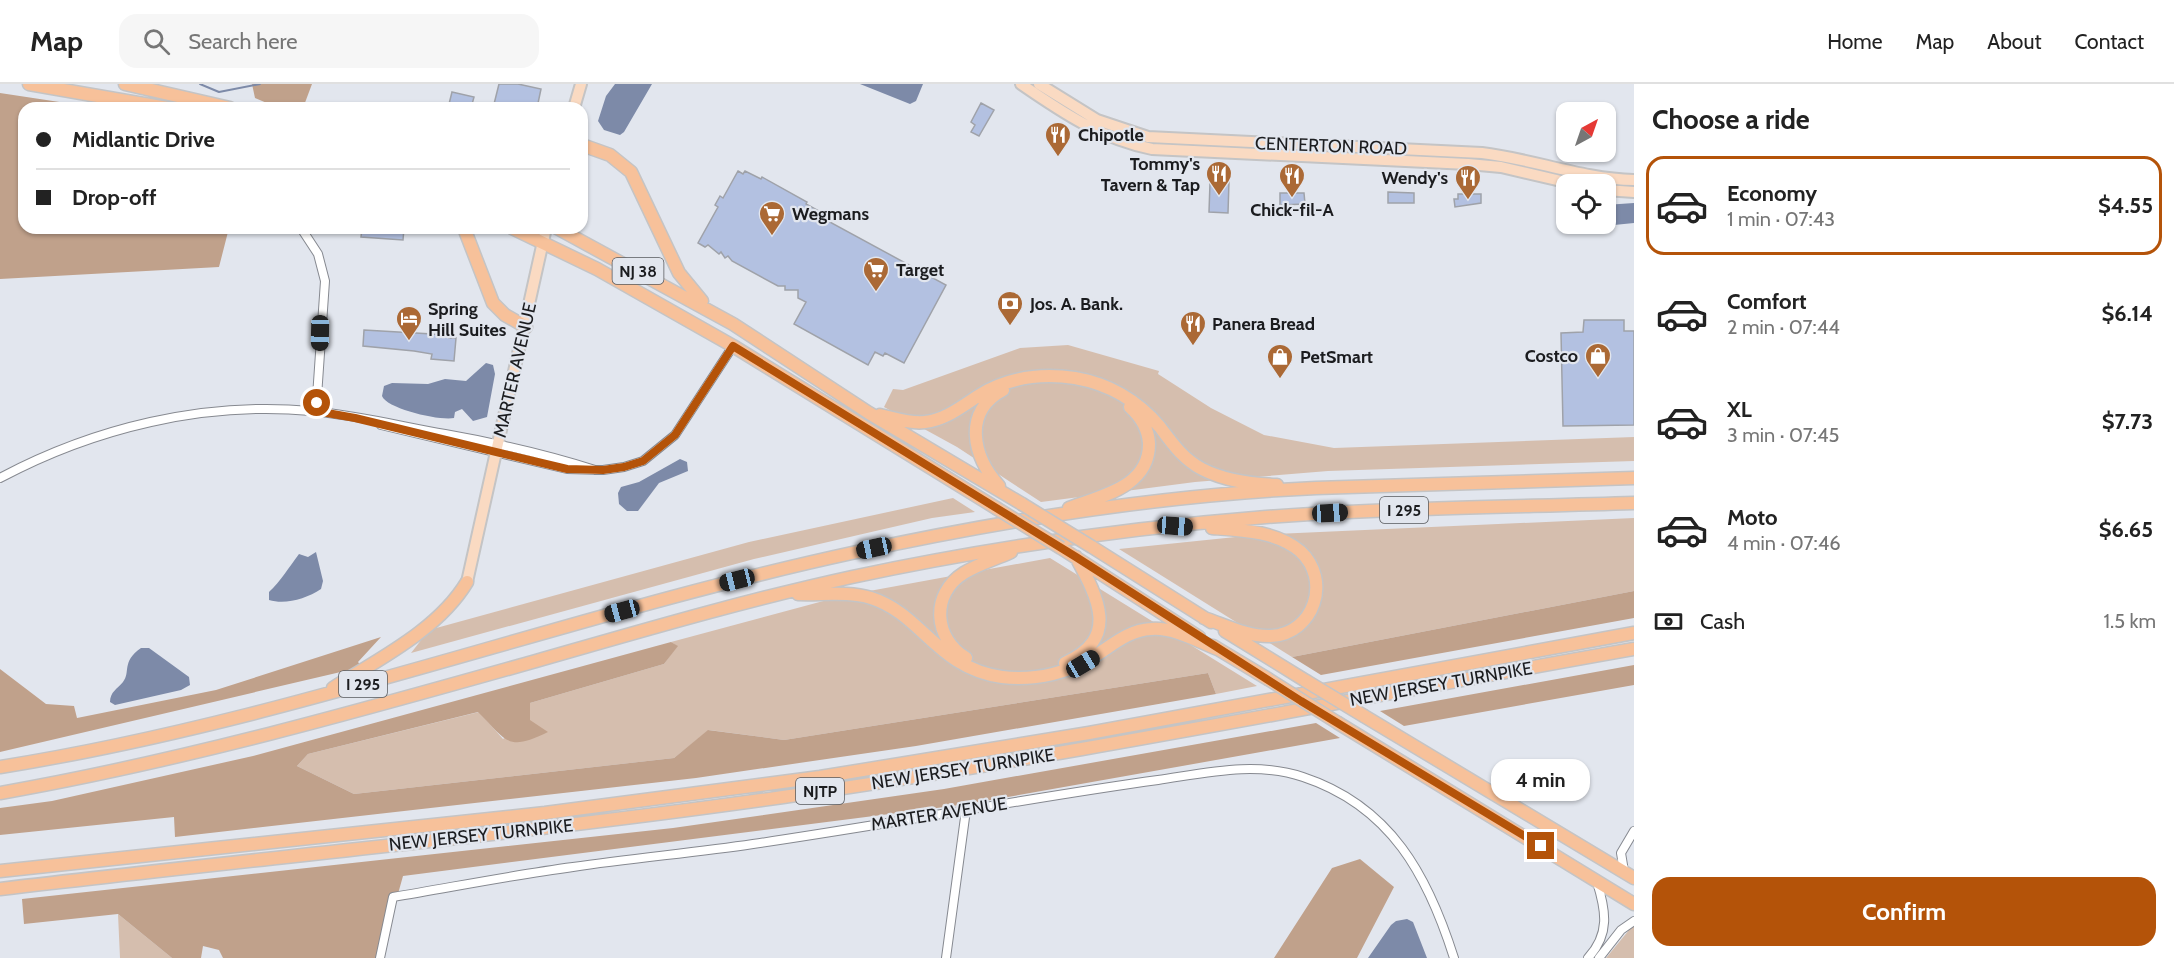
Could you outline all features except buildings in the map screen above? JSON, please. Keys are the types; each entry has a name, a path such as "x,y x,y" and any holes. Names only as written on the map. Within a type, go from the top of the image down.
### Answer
{"highway":[{"path":"29,84 132,102"},
{"path":"124,84 204,102"},
{"path":"588,147 610,155 627,167 679,273 694,294 715,313"},
{"path":"466,234 493,303 504,315 526,327"},
{"name":"NJ 38","path":"525,234 733,346 1076,557 1268,680 1634,904"},
{"name":"NJ 38","path":"568,234 715,313 869,413 1018,501 1306,681 1630,875"},
{"path":"869,413 918,423 926,422 943,417 988,390 1012,380 1038,376 1076,378 1110,388 1131,399 1178,450 1201,469 1243,482 1314,488"},
{"path":"1018,501 1001,488 984,466 975,441 978,416 993,395 1018,385 1049,382 1099,390 1126,404 1137,413 1148,436 1146,462 1140,473 1120,489 1045,516"},
{"name":"I 295","path":"0,767 165,735 322,695 752,576 857,552 1045,516 1186,499 1314,488 1634,478"},
{"name":"I 295","path":"0,793 149,764 248,740 782,594 892,569 1030,544 1175,526 1368,512 1634,503"},
{"path":"1175,526 1245,530 1275,538 1299,551 1314,572 1317,584 1313,606 1308,617 1290,632 1279,635 1256,635 1204,618"},
{"path":"1030,544 964,573 946,591 939,612 944,636 950,646 972,662 1002,669 1033,670 1062,665 1084,652 1098,633 1100,609 1092,587 1076,557"},
{"path":"322,695 433,621 457,599 467,582"},
{"path":"782,594 838,594 870,598 899,613 955,660 974,670 1003,677 1035,677 1068,670 1124,637 1152,628 1166,630 1220,650"},
{"name":"NEW JERSEY TURNPIKE","path":"0,871 545,813 820,777 1089,733 1634,633"},
{"name":"NEW JERSEY TURNPIKE","path":"0,889 592,822 784,797 1061,753 1634,649"}],"main road":[{"path":"576,102 581,84"},
{"name":"CENTERTON ROAD","path":"1021,84 1095,131 1120,141 1152,149 1501,166 1556,180"},
{"name":"CENTERTON ROAD","path":"1039,84 1097,120 1122,131 1148,137 1482,153 1592,175 1634,180"},
{"path":"1501,166 1514,164 1546,171 1554,166"},
{"path":"1616,191 1634,192"},
{"name":"MARTER AVENUE","path":"467,582 526,327 545,234"}],"street":[{"path":"306,234 318,254 325,281 316,411"},
{"path":"0,478 73,444 155,421 198,414 243,411 316,411 396,423 595,470 624,467 643,461 662,448 675,435 733,346"},
{"name":"MARTER AVENUE","path":"380,958 393,897 573,867 752,844 1246,768 1300,776 1324,786 1375,819 1399,844 1429,888 1454,958"},
{"path":"946,958 966,810"},
{"path":"1630,875 1621,853 1634,831"},
{"path":"1588,958 1598,946 1605,926 1604,905 1596,881"},
{"path":"1599,958 1621,930 1634,921"}],"shaded area":[{"path":"252,84 312,84 305,102 264,102 255,98"},
{"path":"0,93 59,102 18,102 18,234 227,234 219,267 0,279"},
{"path":"1068,345 1159,371 1158,374 1211,408 1264,435 1334,448 1634,437 1634,461 1328,471 1195,482 1041,502 957,447 884,407 893,389 903,390 1020,348"},
{"path":"953,498 975,512 932,518 754,559 411,653 429,630 749,542"},
{"path":"1634,518 1634,591 1292,657 1119,549 1255,535"},
{"path":"1050,558 1257,686 1216,694 1208,673 784,740 709,730 674,758 354,794 297,766 308,754 479,712 503,739 530,720 530,703 664,664 677,646 671,642 842,596"},
{"path":"1634,591 1634,618 1321,675 1292,657"},
{"path":"381,637 358,662 362,667 0,752 0,669 46,704 74,706 77,718 216,690"},
{"path":"671,642 678,646 664,664 530,703 530,720 548,732 534,738 515,742 508,740 478,712 308,754 297,766 354,794 674,758 708,730 784,740 1208,673 1216,694 916,746 696,778 175,837 174,817 0,835 0,808 52,801 253,756"},
{"path":"1634,665 1634,685 1404,726 1380,711"},
{"path":"1316,723 1340,738 968,804 403,876 380,958 223,958 219,950 203,946 201,958 172,958 118,914 24,924 22,899 673,828 944,789"},
{"path":"1360,859 1394,887 1357,958 1274,958 1332,868"},
{"path":"118,914 172,958 120,958"},
{"path":"1634,924 1634,958 1606,958"}],"water":[{"path":"615,84 652,84 620,135 604,130 598,121 606,96"},
{"path":"860,84 923,84 916,101 910,104"},
{"path":"1634,203 1634,223 1616,225 1616,204"},
{"path":"486,363 493,365 495,374 487,417 473,421 462,409 455,412 454,418 426,416 393,405 382,396 384,386 392,383 428,384 445,379 466,381"},
{"path":"680,459 687,462 688,471 659,483 638,511 627,511 619,504 618,493 621,487 639,482"},
{"path":"316,552 323,581 321,589 295,600 282,602 269,600 269,592 299,554 308,557"},
{"path":"141,648 149,648 189,677 190,685 181,690 115,705 110,702 111,696 123,682 131,658"},
{"path":"1407,919 1413,922 1427,958 1368,958 1391,925 1396,921"}],"waterway":[{"path":"200,84 219,92 260,84"}],"place":[{"name":"Chipotle","path":"1058,158"},
{"name":"Tommy's Tavern & Tap","path":"1219,197"},
{"name":"Chick-fil-A","path":"1292,199"},
{"name":"Wendy's","path":"1468,201"},
{"name":"Wegmans","path":"772,237"},
{"name":"Target","path":"876,293"},
{"name":"Jos. A. Bank.","path":"1010,327"},
{"name":"Spring Hill Suites","path":"409,342"},
{"name":"Panera Bread","path":"1193,347"},
{"name":"Costco","path":"1598,379"},
{"name":"PetSmart","path":"1280,380"}],"route":[{"path":"317,403 316,411 355,418 567,469 603,470 643,461 662,448 675,435 733,346 1076,557 1351,732 1541,846"}]}
